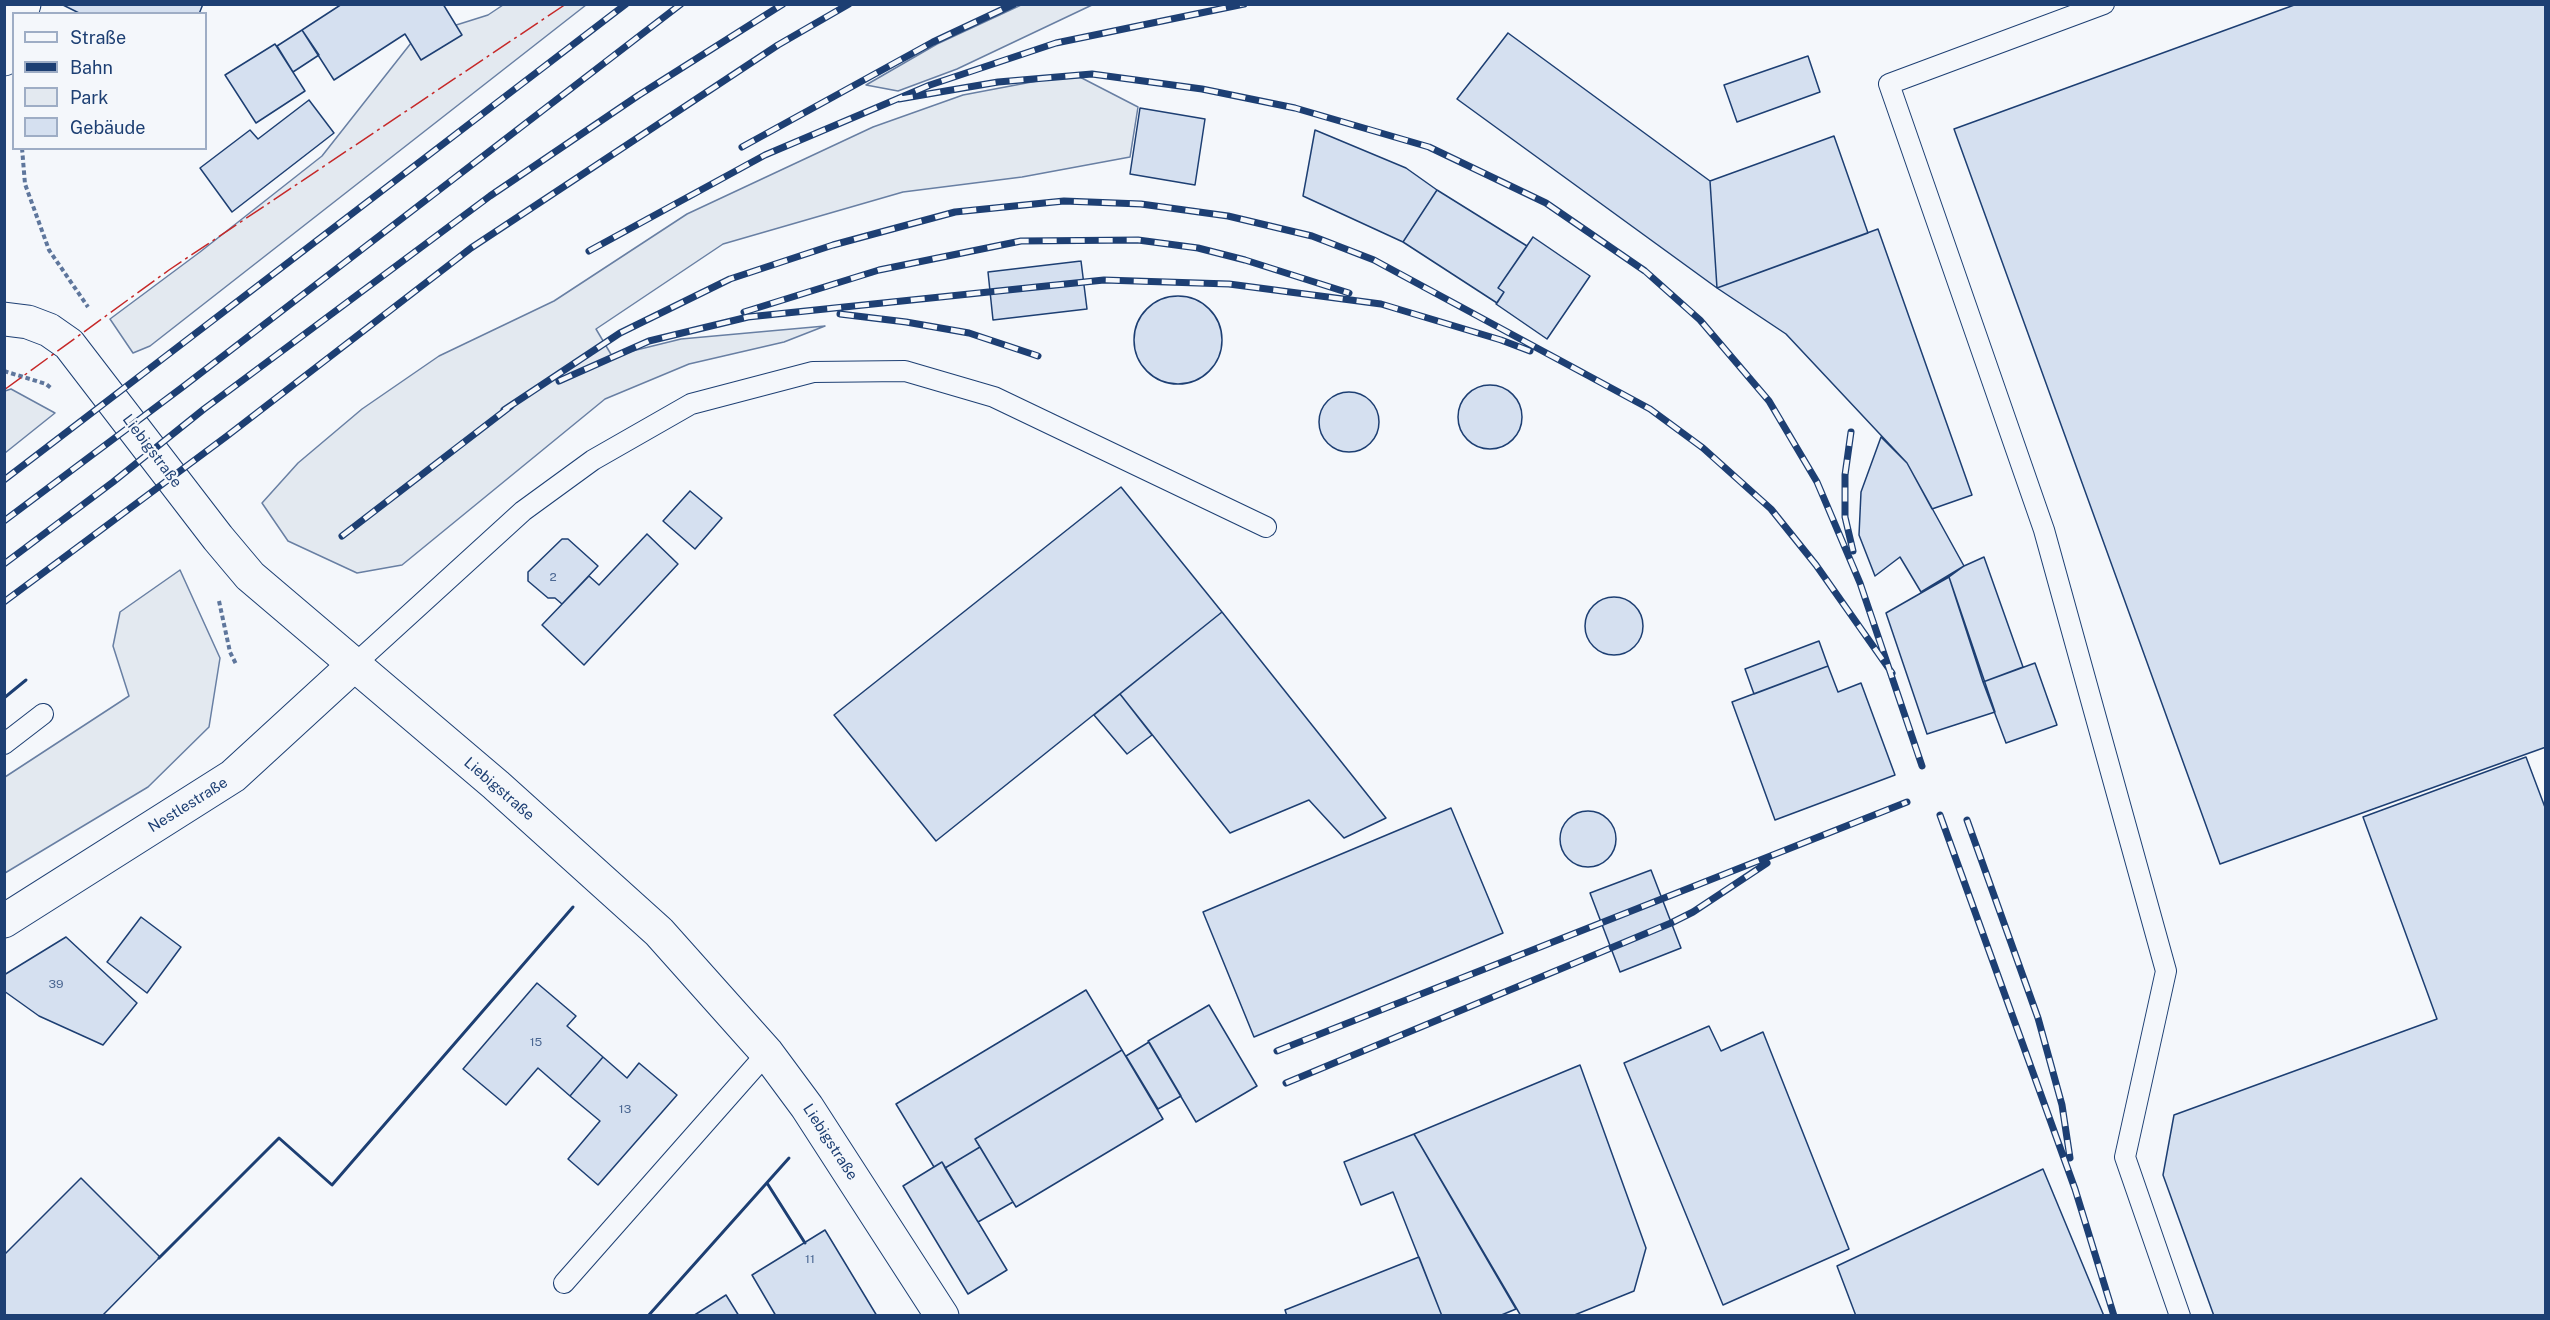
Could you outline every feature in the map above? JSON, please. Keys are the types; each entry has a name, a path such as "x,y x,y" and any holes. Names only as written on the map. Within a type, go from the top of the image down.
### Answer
{"street":[{"path":"4,59 12,39"},
{"name":"Liebigstraße","path":"4,319 28,322 49,330 69,344 218,538 250,576 496,785 659,932 767,1053 807,1107 942,1316"},
{"name":"Nestlestraße","path":"4,921 233,776 354,664"}],"lane":[{"path":"2104,4 1889,84 2044,531 2166,971 2125,1157 2180,1316"},
{"path":"354,664 523,511 593,460 691,404 813,372 905,371 994,397 1266,527"},
{"path":"4,744 43,714"},
{"path":"564,1283 767,1053"}],"path":[{"path":"22,150 25,184 49,250 91,311"},
{"path":"4,371 46,384 54,391"},
{"path":"213,592 219,601 236,664"}],"green space":[{"path":"503,5 586,5 150,346 133,353 110,319 322,156 415,38 488,15"},
{"path":"1021,5 1092,5 957,69 898,91 866,85 937,44"},
{"path":"1074,74 1138,107 1130,157 1022,177 903,192 723,244 596,329 612,356 681,339 825,326 784,342 689,364 605,399 402,565 357,573 288,541 262,503 298,463 362,409 439,356 554,301 687,214 873,127 963,95"},
{"path":"11,389 55,413 5,453 5,391"},
{"path":"180,570 220,658 209,727 148,787 5,873 5,777 129,696 113,646 120,612"}],"building":[{"path":"61,4 203,4 200,12 77,12"},
{"path":"342,4 443,4 462,35 421,60 405,34 334,80 302,30"},
{"path":"2297,4 2546,4 2546,747 2220,864 1954,129"},
{"path":"302,30 319,55 293,72 277,46"},
{"path":"1508,33 1710,181 1717,288 1457,99"},
{"path":"275,44 305,91 256,123 225,75"},
{"path":"1808,56 1820,92 1737,122 1724,85"},
{"path":"309,100 334,133 232,212 200,168 250,130 258,139"},
{"path":"1140,108 1205,119 1195,185 1130,174"},
{"path":"1315,130 1406,168 1437,190 1403,242 1303,196"},
{"path":"1834,136 1868,233 1717,288 1710,181"},
{"path":"1437,190 1527,246 1498,288 1504,292 1497,303 1403,242"},
{"path":"1878,229 1972,495 1932,509 1907,463 1786,334 1717,288"},
{"path":"1533,237 1590,276 1547,339 1496,304 1504,292 1498,288"},
{"path":"1081,261 1087,309 993,320 988,272"},
{"path":"1178,296 1195,300 1209,309 1218,323 1222,340 1218,357 1209,371 1195,380 1178,384 1161,380 1147,371 1138,357 1134,340 1138,323 1147,309 1161,300"},
{"path":"1490,385 1502,387 1513,394 1520,405 1522,417 1520,429 1513,440 1502,447 1490,449 1478,447 1467,440 1460,429 1458,417 1460,405 1467,394 1478,387"},
{"path":"1349,392 1366,397 1374,405 1379,422 1374,439 1366,447 1349,452 1332,447 1324,439 1319,422 1324,405 1332,397"},
{"path":"1881,437 1907,463 1964,566 1921,592 1900,557 1875,576 1859,535 1861,492"},
{"path":"1121,487 1222,612 936,841 834,715"},
{"path":"690,491 722,518 695,549 663,521"},
{"path":"647,534 678,564 584,665 542,625 589,576 599,585"},
{"path":"562,539 568,539 598,566 562,604 555,598 548,598 528,581 528,572"},
{"path":"1984,557 2023,667 1983,682 1949,577 1964,566"},
{"path":"1949,577 1995,712 1927,734 1886,613"},
{"path":"1614,597 1625,599 1638,610 1643,626 1641,637 1630,650 1614,655 1603,653 1590,642 1585,626 1587,615 1598,602"},
{"path":"1222,612 1386,818 1344,838 1309,800 1230,833 1120,694"},
{"path":"1819,641 1828,666 1754,694 1745,669"},
{"path":"2035,663 2057,725 2006,743 1983,682"},
{"path":"1828,666 1838,692 1861,683 1895,775 1775,820 1732,702"},
{"path":"1120,694 1152,735 1127,754 1094,715"},
{"path":"2526,757 2546,810 2546,1316 2214,1316 2163,1175 2174,1115 2437,1019 2363,817"},
{"path":"1451,808 1503,933 1254,1037 1203,912"},
{"path":"1583,811 1593,811 1608,819 1614,828 1616,839 1614,850 1608,859 1593,867 1583,867 1572,862 1565,855 1560,844 1560,834 1565,823 1572,816"},
{"path":"1651,870 1681,948 1620,972 1590,893"},
{"path":"141,917 181,947 147,993 107,962"},
{"path":"66,937 137,1003 103,1045 39,1016 4,991 4,975"},
{"path":"537,983 576,1016 567,1026 603,1057 570,1096 538,1068 506,1105 463,1069"},
{"path":"1086,990 1122,1050 975,1139 980,1147 945,1168 942,1162 934,1167 896,1104"},
{"path":"1209,1005 1257,1086 1196,1122 1148,1041"},
{"path":"1709,1026 1721,1051 1763,1032 1849,1249 1723,1305 1624,1063"},
{"path":"1149,1042 1181,1096 1158,1109 1126,1056"},
{"path":"1122,1050 1163,1119 1016,1207 975,1139"},
{"path":"603,1057 627,1078 639,1063 677,1095 598,1185 568,1159 600,1121 570,1096"},
{"path":"1580,1065 1646,1248 1634,1291 1572,1316 1521,1316 1414,1134"},
{"path":"1414,1134 1516,1309 1499,1316 1442,1316 1393,1192 1361,1205 1344,1162"},
{"path":"980,1147 1013,1202 978,1222 945,1168"},
{"path":"942,1162 1007,1270 968,1294 903,1186"},
{"path":"2043,1169 2104,1316 1856,1316 1837,1266"},
{"path":"81,1178 160,1257 102,1316 4,1316 4,1255"},
{"path":"825,1230 877,1316 776,1316 752,1275"},
{"path":"1419,1257 1442,1316 1287,1316 1285,1310"},
{"path":"726,1295 739,1316 693,1316"}],"railway":[{"path":"4,480 626,4"},
{"path":"4,521 184,386 681,4"},
{"path":"4,564 113,482 204,409 490,196 639,95 783,4"},
{"path":"4,602 227,436 471,248 778,45 849,4"},
{"path":"742,147 933,42 1014,4"},
{"path":"589,251 765,155 930,85 1056,43 1244,4"},
{"path":"899,99 998,82 1092,74 1202,89 1295,108 1429,147 1546,203 1645,271 1700,320 1769,401 1817,482 1860,583 1922,766"},
{"path":"504,410 620,333 730,279 833,245 955,212 1064,201 1141,204 1228,216 1312,236 1374,260 1650,409 1703,448 1771,509 1816,565 1892,673"},
{"path":"744,312 879,270 1021,241 1138,240 1198,248 1245,260 1349,293"},
{"path":"559,381 649,341 748,317 1104,280 1229,284 1381,304 1530,351"},
{"path":"840,314 969,333 1038,356"},
{"path":"342,536 511,406"},
{"path":"1851,432 1845,475 1845,517 1853,551"},
{"path":"1277,1051 1907,802"},
{"path":"1940,815 2075,1189 2114,1316"},
{"path":"1967,820 2038,1018 2062,1105 2070,1158"},
{"path":"1286,1083 1671,923 1693,912 1767,863"}],"wall":[{"path":"4,698 26,680"},
{"path":"159,1258 279,1138 332,1185 573,907"},
{"path":"648,1316 789,1158"},
{"path":"767,1183 805,1243"}],"power":[{"path":"4,390 169,270 566,4"}]}
